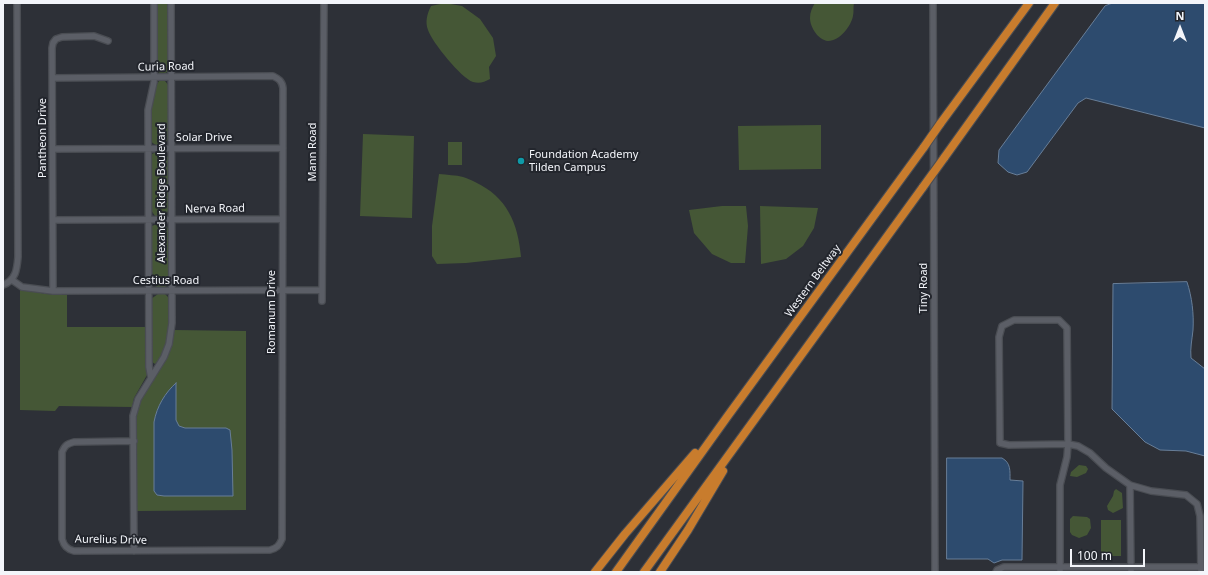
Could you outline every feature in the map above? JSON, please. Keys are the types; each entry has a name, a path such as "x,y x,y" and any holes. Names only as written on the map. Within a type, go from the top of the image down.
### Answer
{"highway":[{"name":"Western Beltway","path":"616,572 727,416 1029,3"},
{"path":"644,572 1055,3"},
{"path":"595,572 625,534 727,416"},
{"path":"660,572 688,530 752,424"}],"street":[{"path":"3,285 12,280 17,268 18,257 17,3"},
{"name":"Alexander Ridge Boulevard","path":"151,378 148,291 148,110 155,78 154,3"},
{"name":"Alexander Ridge Boulevard","path":"134,551 133,416 138,399 164,357 169,344 172,324 171,3"},
{"name":"Mann Road","path":"322,301 324,3"},
{"name":"Tiny Road","path":"933,3 935,572"},
{"name":"Pantheon Drive","path":"53,291 53,43 56,39 62,37 94,36 108,41"},
{"name":"Curia Road","path":"53,78 273,76 279,79"},
{"name":"Romanum Drive","path":"279,79 282,82 283,88 282,539 279,546"},
{"name":"Solar Drive","path":"53,149 283,148"},
{"name":"Nerva Road","path":"53,220 282,219"},
{"name":"Cestius Road","path":"12,280 22,287 53,291 322,290"},
{"path":"996,572 1004,566 1060,569 1200,569 1200,516 1197,504 1186,495 1151,492 1130,485 1106,468 1090,453 1078,446 1068,444 1009,445 1000,443 999,337 1002,326 1014,320 1059,320 1067,328 1068,444 1067,457 1060,485 1060,569"},
{"name":"Aurelius Drive","path":"134,442 74,442 65,446 62,452 62,539 64,545 68,549 74,552 270,550 276,549 279,546"},
{"path":"1130,485 1131,569"}],"green space":[{"path":"156,3 168,3 168,67 167,72 163,74 158,72 157,68"},
{"path":"445,3 462,6 480,19 493,38 496,56 489,67 490,79 478,83 468,79 461,74 435,43 428,30 427,18 431,6"},
{"path":"815,3 854,3 852,20 841,36 828,41 818,36 810,22 811,10"},
{"path":"160,80 165,81 169,86 169,137 165,144 155,145 151,141 149,129 152,100 157,84"},
{"path":"821,125 821,169 739,170 738,126"},
{"path":"363,134 414,136 412,218 360,216"},
{"path":"448,142 462,142 462,165 448,165"},
{"path":"158,151 166,153 169,160 169,208 166,215 160,217 155,216 151,210 150,157"},
{"path":"439,174 466,178 475,182 486,188 503,203 514,222 521,257 466,263 437,264 432,256 432,226"},
{"path":"722,206 746,206 748,226 745,263 731,263 712,254 694,233 689,210"},
{"path":"760,206 818,208 814,228 803,246 786,259 761,264"},
{"path":"159,223 166,225 169,231 170,280 167,286 160,288 154,286 151,282 151,229 152,226"},
{"path":"20,289 46,294 67,295 67,327 146,327 147,375 134,398 132,407 59,406 55,411 20,410"},
{"path":"158,294 165,294 169,298 169,324 167,343 164,352 155,364 152,362 151,299"},
{"path":"174,330 246,331 246,510 137,511 137,410 141,399 168,355"},
{"path":"1079,465 1086,466 1088,469 1086,473 1077,477 1070,476 1071,472"},
{"path":"1116,489 1122,493 1123,508 1113,513 1108,510 1107,506"},
{"path":"1073,516 1087,517 1090,519 1091,528 1087,535 1079,538 1072,535 1070,532 1070,519"},
{"path":"1101,520 1121,520 1121,556 1101,556"}],"water":[{"path":"1113,3 1205,3 1205,128 1086,98 1078,103 1027,172 1017,175 1008,172 998,163 999,150 1105,6"},
{"path":"1187,282 1193,318 1191,358 1205,369 1205,456 1186,451 1160,450 1145,442 1112,409 1113,284"},
{"path":"176,383 176,420 179,426 185,428 226,428 230,430 233,496 164,496 157,495 154,491 154,422 162,400"},
{"path":"947,458 1002,458 1007,462 1010,470 1010,480 1023,481 1022,560 1002,560 994,563 988,559 947,559"}],"place":[{"name":"Foundation Academy Tilden Campus","path":"521,161"}]}
